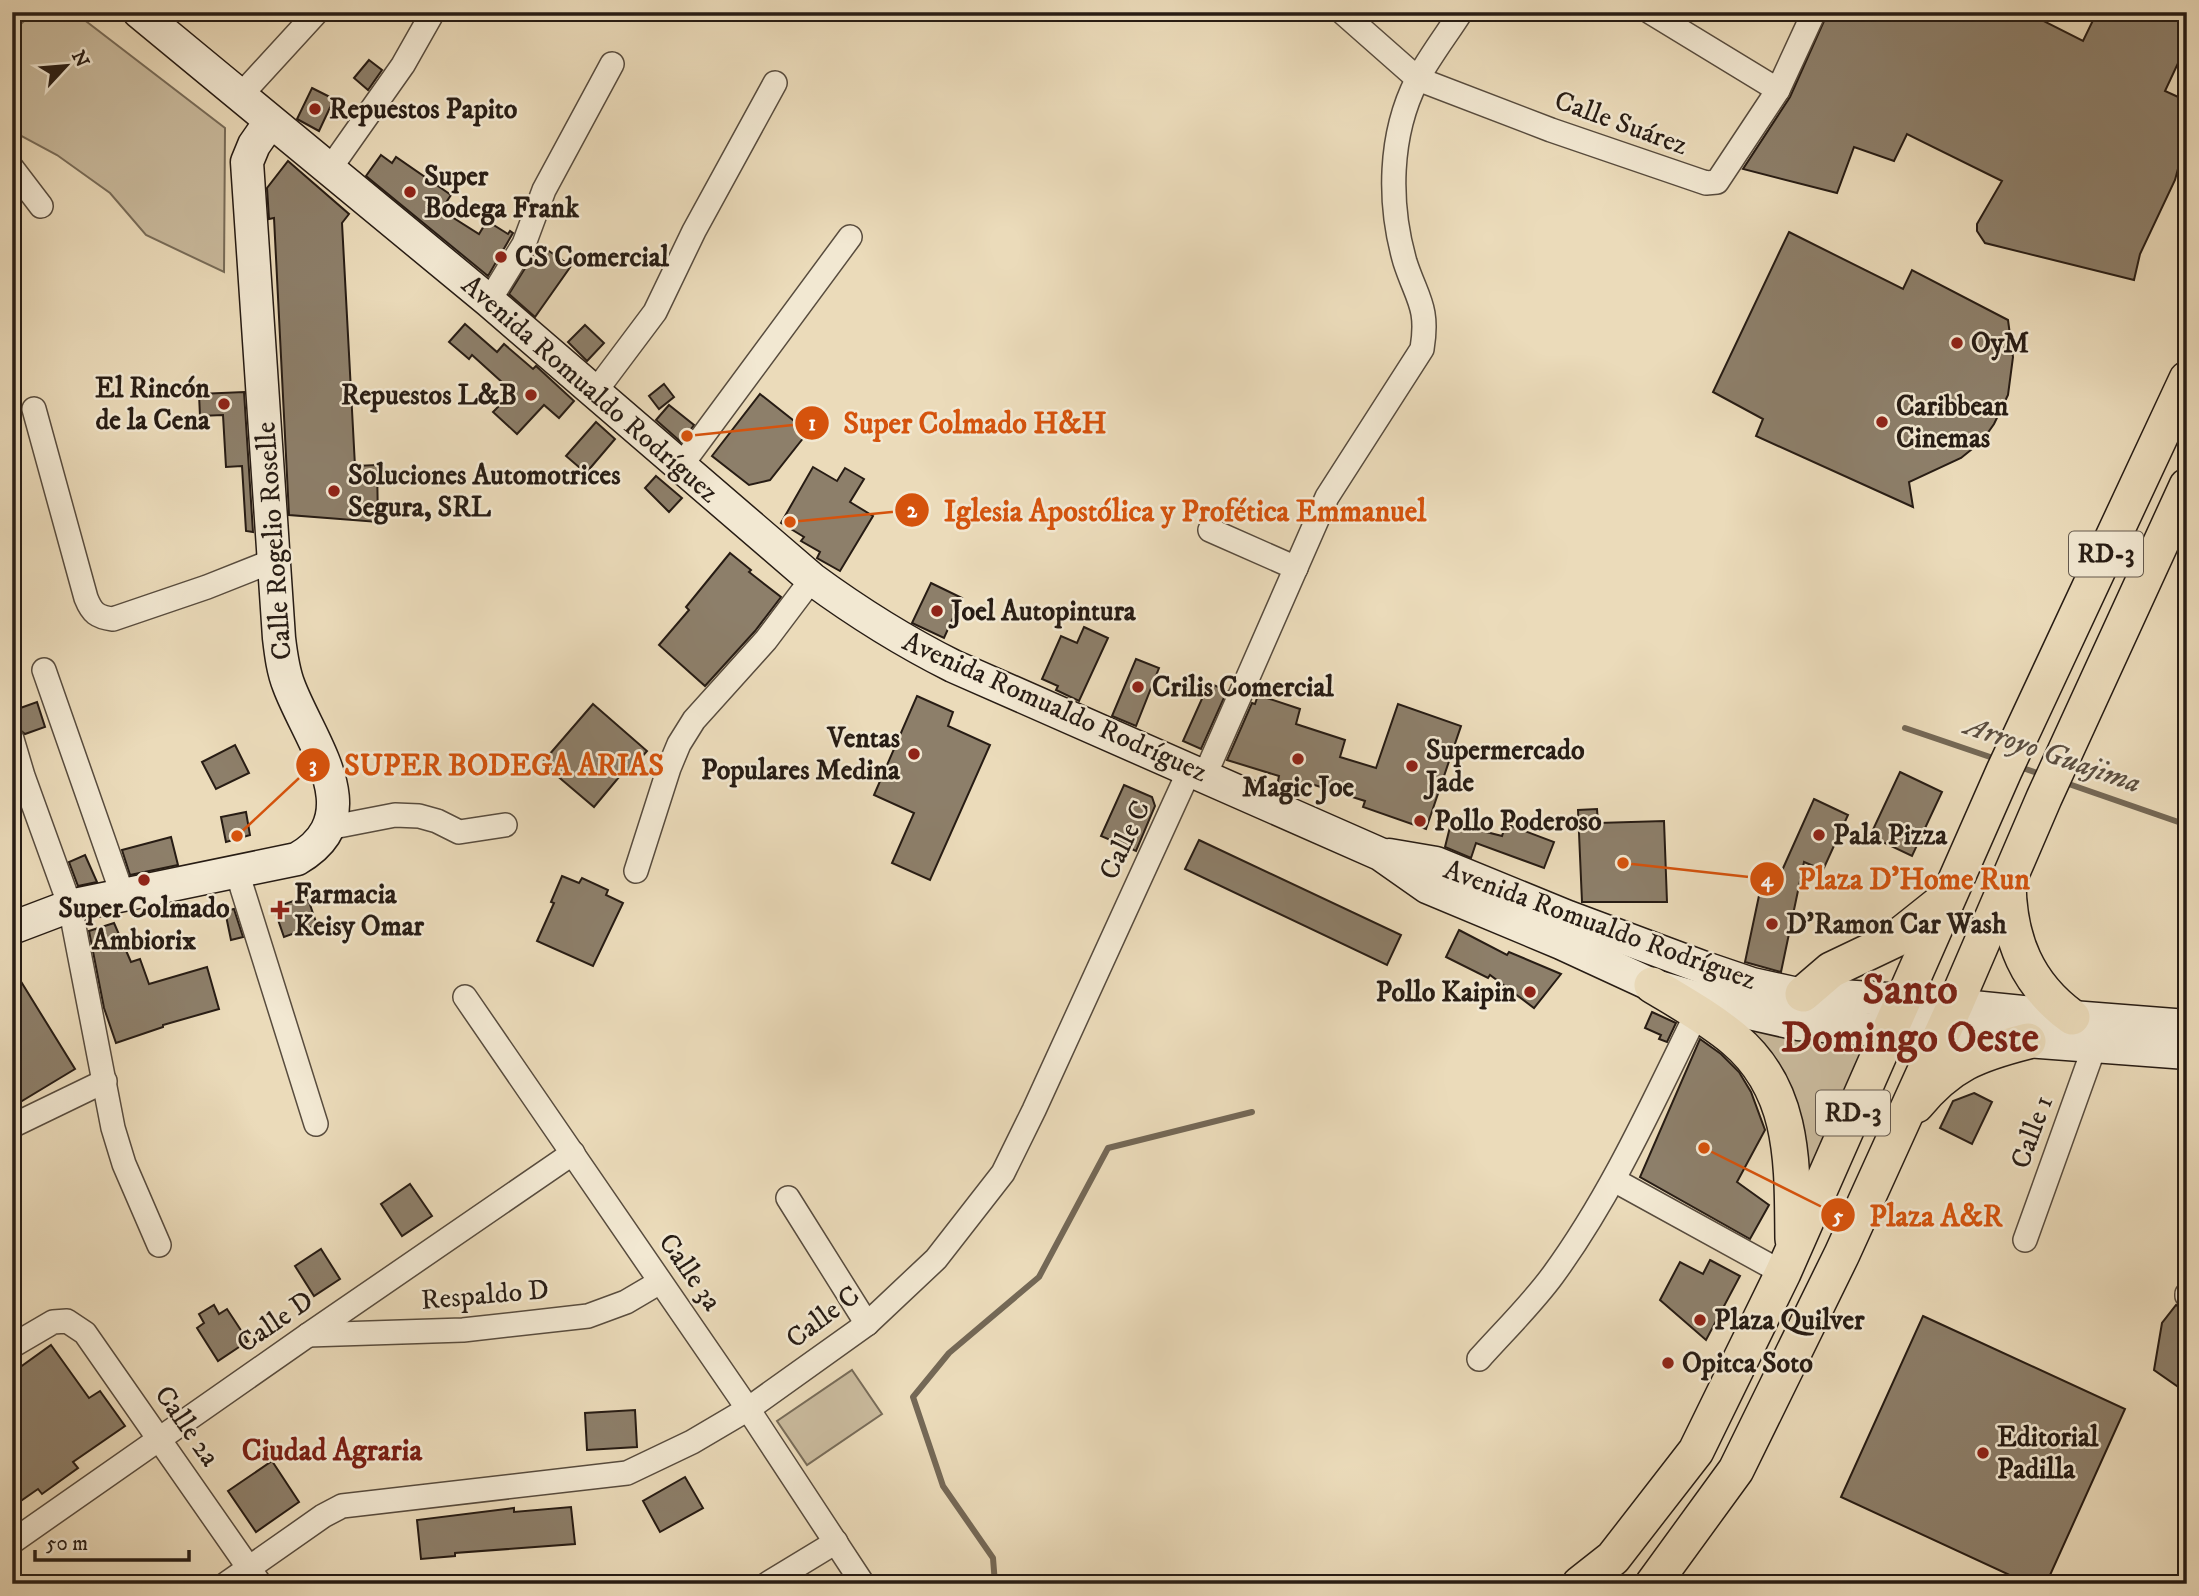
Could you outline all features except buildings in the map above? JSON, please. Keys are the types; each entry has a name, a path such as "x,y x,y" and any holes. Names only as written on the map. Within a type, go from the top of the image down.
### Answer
{"main road":[{"name":"Avenida Romualdo Rodríguez","path":"139,12 489,301 812,579 868,618 953,666 1380,854 1427,887 1561,943 1652,985 1798,1024 2187,1052"},
{"name":"Calle Rogelio Roselle","path":"270,122 254,145 247,162 282,662 288,686 326,765 334,801 328,828"},
{"name":"RD-3","path":"1580,1584 1613,1558 1696,1451 1788,1262 2004,771 2187,379"},
{"name":"RD-3","path":"1653,1584 1736,1470 1842,1254 1955,1005 2008,878 2187,486"},
{"path":"12,928 70,906 297,859 314,849 328,828"},
{"name":"Avenida Romualdo Rodríguez","path":"1380,854 1436,863 1568,917 1752,984 1803,993 2187,1026"},
{"path":"2008,878 2013,932 2022,957 2035,981 2052,1002 2072,1017"},
{"path":"1803,993 1831,970 1894,940 1951,894"},
{"path":"1652,985 1735,1040 1750,1055 1777,1096 1788,1131 1791,1157 1788,1262"},
{"path":"1897,1130 1939,1079 1965,1061 2028,1041"}],"street":[{"path":"240,96 317,12"},
{"path":"329,170 403,65 433,12"},
{"name":"Calle Suárez","path":"1342,12 1418,79 1577,139 1706,183 1717,182 1778,90 1814,12"},
{"name":"Calle C","path":"226,1584 255,1575 323,1516 342,1506 627,1473 692,1443 748,1409 867,1324 936,1259 1003,1173 1296,568 1327,497 1422,349 1426,326 1422,305 1405,261 1394,197 1394,159 1401,120 1418,79 1461,12"},
{"path":"1650,12 1778,90"},
{"path":"489,301 524,244 544,190 612,64"},
{"path":"595,392 655,312 694,231 775,83"},
{"path":"12,168 41,206"},
{"path":"680,467 850,237"},
{"path":"34,409 92,612 113,619 275,560"},
{"path":"1210,530 1296,568"},
{"path":"636,872 679,744 694,720 766,640 812,579"},
{"path":"44,670 123,896"},
{"path":"12,739 70,906 113,1128 124,1164 159,1245"},
{"path":"328,828 395,816 419,816 459,832 505,825"},
{"path":"237,872 316,1124"},
{"name":"Calle 3a","path":"465,997 748,1409 863,1584"},
{"path":"1479,1359 1552,1277 1614,1180 1697,1013"},
{"name":"Calle 1","path":"2025,1240 2095,1045"},
{"path":"12,1126 105,1081"},
{"name":"Calle D","path":"12,1542 573,1153"},
{"path":"1614,1180 1788,1262"},
{"path":"788,1198 867,1324"},
{"name":"Respaldo D","path":"308,1335 463,1330 588,1316 626,1303 660,1282"},
{"name":"Calle 2a","path":"12,1346 52,1322 67,1321 85,1333 255,1575"},
{"path":"767,1584 836,1542"}],"shaded area":[{"path":"34,12 74,12 225,128 224,272 146,235 110,193 57,155 12,131 12,32"},
{"path":"1747,1027 1870,1044 1800,1206"},
{"path":"852,1370 882,1414 807,1465 777,1421"}],"waterway":[{"name":"Arroyo Guajima","path":"1905,728 1996,759"},
{"name":"Arroyo Guajima","path":"2017,766 2043,775"},
{"name":"Arroyo Guajima","path":"2063,782 2187,825"},
{"name":"Arroyo Guajima","path":"995,1584 993,1558 943,1486 913,1397 949,1353 1039,1277 1108,1148 1252,1112"}],"place":[{"name":"Repuestos Papito","path":"315,109"},
{"name":"Super Bodega Frank","path":"410,192"},
{"name":"CS Comercial","path":"501,257"},
{"name":"OyM","path":"1957,343"},
{"name":"Repuestos L&B","path":"531,395"},
{"name":"El Rincón de la Cena","path":"224,404"},
{"name":"Caribbean Cinemas","path":"1882,422"},
{"name":"Super Colmado H&H","path":"687,436"},
{"name":"Soluciones Automotrices Segura, SRL","path":"334,491"},
{"name":"Iglesia Apostólica y Profética Emmanuel","path":"790,522"},
{"name":"Joel Autopintura","path":"937,611"},
{"name":"Crilis Comercial","path":"1138,687"},
{"name":"Ventas Populares Medina","path":"914,754"},
{"name":"Magic Joe","path":"1298,759"},
{"name":"Supermercado Jade","path":"1412,766"},
{"name":"Pollo Poderoso","path":"1420,821"},
{"name":"Pala Pizza","path":"1819,835"},
{"name":"SUPER BODEGA ARIAS","path":"237,836"},
{"name":"Plaza D'Home Run","path":"1623,863"},
{"name":"Super Colmado Ambiorix","path":"144,880"},
{"name":"Farmacia Keisy Omar","path":"280,910"},
{"name":"D'Ramon Car Wash","path":"1772,924"},
{"name":"Pollo Kaipin","path":"1530,992"},
{"name":"Plaza A&R","path":"1704,1148"},
{"name":"Plaza Quilver","path":"1700,1320"},
{"name":"Opitca Soto","path":"1668,1363"},
{"name":"Editorial Padilla","path":"1983,1453"}],"district":[{"name":"Santo Domingo Oeste","path":"1910,1015"},
{"name":"Ciudad Agraria","path":"332,1451"}]}
